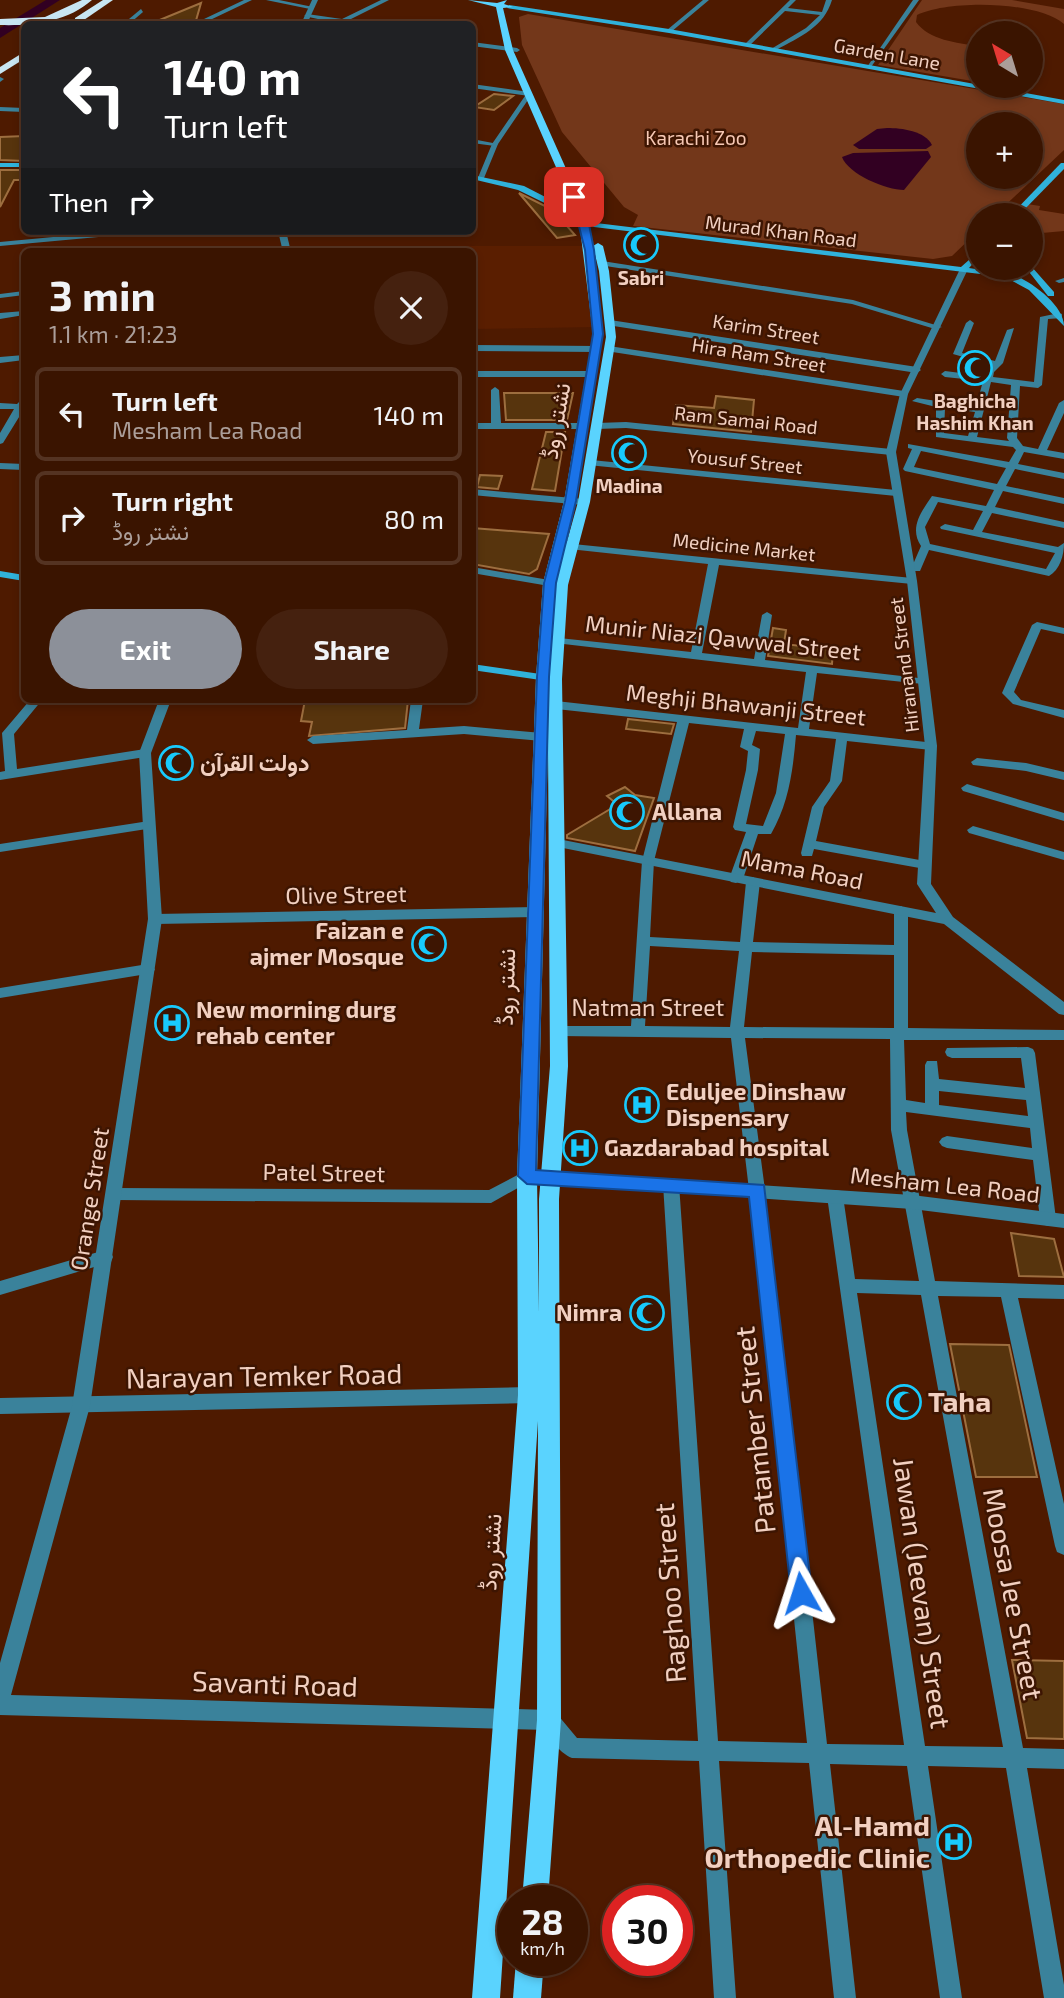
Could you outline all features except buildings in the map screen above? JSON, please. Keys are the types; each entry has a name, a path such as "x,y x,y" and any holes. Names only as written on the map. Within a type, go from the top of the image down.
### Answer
{"highway":[{"path":"34,21 65,15 88,0"},
{"path":"74,20 96,0"},
{"path":"74,20 108,0"},
{"path":"0,22 19,24"},
{"path":"0,76 21,58"}],"main road":[{"path":"472,0 506,3"},
{"name":"Garden Lane","path":"506,3 1064,102"},
{"name":"نشتر روڈ","path":"486,1998 530,1395 527,1176 542,737 555,584 577,501 591,463 592,374 603,349 598,334 589,222 529,94 513,50 506,3"},
{"name":"نشتر روڈ","path":"513,50 589,222 603,264 610,323 603,349 577,501 573,547 555,584 559,641 549,678 556,705 559,1031 551,1176 549,1720 536,1885"},
{"path":"0,165 21,165"},
{"path":"1027,203 1064,165"},
{"path":"476,178 549,198 589,222"},
{"name":"Murad Khan Road","path":"589,222 964,269"},
{"name":"Murad Khan Road","path":"1020,280 1045,298 1062,316"},
{"path":"1038,280 1062,316"},
{"path":"0,574 21,578"},
{"path":"476,668 549,678"},
{"path":"527,1998 529,1976"}],"street":[{"path":"206,21 249,0"},
{"path":"269,0 310,7"},
{"path":"305,21 310,7 316,0"},
{"path":"344,21 386,0"},
{"path":"669,31 706,0"},
{"path":"747,45 793,0"},
{"path":"774,49 825,14 829,0"},
{"path":"869,66 916,0"},
{"path":"784,9 825,14"},
{"path":"129,21 141,11"},
{"path":"307,16 331,21"},
{"path":"476,45 513,50"},
{"path":"476,87 529,94 476,178"},
{"path":"0,109 21,110"},
{"path":"476,142 495,144"},
{"path":"0,244 98,235"},
{"path":"603,264 853,302 939,327"},
{"name":"Hiranand Street","path":"964,269 939,327 904,394 891,452 912,581 931,746 924,884 948,919 1061,1004"},
{"path":"0,296 21,293"},
{"path":"0,316 21,313"},
{"path":"944,374 1038,386 1044,317 1062,316"},
{"name":"Karim Street","path":"610,323 917,370"},
{"path":"970,323 957,354 997,364"},
{"path":"972,439 990,371 997,364 1011,330"},
{"name":"Hira Ram Street","path":"476,348 603,349 904,394"},
{"path":"0,360 21,358"},
{"path":"476,374 592,374"},
{"path":"976,533 1017,446 1016,383"},
{"path":"495,390 496,426"},
{"path":"917,401 978,410"},
{"path":"1041,452 1064,402"},
{"path":"0,406 21,403"},
{"path":"2,436 21,405"},
{"path":"941,405 939,435 1064,456"},
{"name":"Ram Samai Road","path":"476,426 626,425 891,452"},
{"path":"1064,477 914,446 908,469 1064,500"},
{"name":"Yousuf Street","path":"591,463 896,493"},
{"path":"0,466 21,467"},
{"path":"476,492 577,501"},
{"path":"945,527 1063,548 1049,573 926,546 922,541 920,520 935,498 1064,525"},
{"path":"916,569 926,546"},
{"name":"Medicine Market","path":"573,547 912,581"},
{"path":"696,656 714,562"},
{"path":"476,571 555,584"},
{"path":"759,663 767,615"},
{"path":"1064,631 1037,625 1008,692 1017,702 1064,714"},
{"name":"Munir Niazi Qawwal Street","path":"559,641 923,681"},
{"path":"751,726 746,747 754,749 752,770 738,827 767,831 787,785 812,669"},
{"path":"33,703 8,733 5,775 145,752"},
{"name":"Orange Street","path":"0,1698 81,1406 155,919 145,752 164,703"},
{"path":"413,733 417,703"},
{"name":"Meghji Bhawanji Street","path":"556,705 931,746"},
{"path":"638,1030 648,861 684,719"},
{"path":"313,740 464,730 542,737"},
{"path":"842,737 836,781 818,807 808,848 925,865"},
{"path":"977,762 1026,766 1064,776"},
{"path":"967,788 1064,817"},
{"path":"0,848 149,825"},
{"path":"736,879 753,829"},
{"path":"973,830 1064,856"},
{"name":"Mama Road","path":"558,843 948,919"},
{"name":"Patamber Street","path":"753,882 737,1030 757,1190 845,1998"},
{"name":"Moosa Jee Street","path":"901,911 901,1033 897,1040 899,1130 1015,1758 1055,1998"},
{"name":"Olive Street","path":"155,919 537,912"},
{"path":"643,941 746,947 901,950"},
{"path":"0,993 148,969"},
{"name":"Natman Street","path":"559,1031 737,1030 1064,1035"},
{"path":"952,1052 1028,1053 1040,1154 1056,1220"},
{"path":"932,1065 932,1110"},
{"path":"932,1084 1032,1095"},
{"path":"898,1105 1035,1123"},
{"path":"947,1142 1040,1154"},
{"name":"Mesham Lea Road","path":"527,1176 912,1202 1056,1220"},
{"name":"Patel Street","path":"115,1194 491,1197 527,1176"},
{"name":"Raghoo Street","path":"671,1184 725,1998"},
{"name":"Jawan (Jeevan) Street","path":"835,1196 951,1998"},
{"path":"0,1288 105,1257"},
{"path":"848,1286 1064,1292"},
{"path":"1008,1290 1064,1546"},
{"name":"Narayan Temker Road","path":"0,1406 530,1395"},
{"name":"Savanti Road","path":"0,1705 549,1720"},
{"path":"549,1720 572,1748 1064,1759"}],"shaded area":[{"path":"877,129 919,133 932,145 926,149 859,149 853,145"},
{"path":"928,151 931,157 904,190 869,180 852,169 842,157 853,153"},
{"path":"589,246 597,327 476,329 476,248 325,248"},
{"path":"572,547 714,562 695,656 559,641"}],"green space":[{"path":"922,0 1012,0 1064,9 1064,24 1033,10 991,5 949,7 917,15 916,22 928,33 966,45 966,80 878,65"},
{"name":"Karachi Zoo","path":"528,14 966,88 966,98 1028,98 1064,104 1064,150 1043,170 1043,112 966,112 966,189 1023,189 1008,203 966,203 966,243 952,256 933,259 633,226 638,215 624,207 562,132 522,45 519,17"},
{"path":"1043,211 1064,214 1064,231 1043,233"}],"waterway":[{"path":"0,34 54,0"}],"place":[{"name":"Sabri","path":"641,245"},
{"name":"Baghicha Hashim Khan","path":"975,368"},
{"name":"Madina","path":"629,453"},
{"name":"دولت القرآن","path":"176,763"},
{"name":"Allana","path":"627,812"},
{"name":"Faizan e ajmer Mosque","path":"429,944"},
{"name":"New morning durg rehab center","path":"172,1023"},
{"name":"Eduljee Dinshaw Dispensary","path":"642,1105"},
{"name":"Gazdarabad hospital","path":"580,1148"},
{"name":"Nimra","path":"647,1313"},
{"name":"Taha","path":"904,1402"},
{"name":"Al-Hamd Orthopedic Clinic","path":"954,1842"}],"route":[{"path":"574,197 584,219 590,250 598,334 570,501 550,583 543,677 541,809 527,1176 757,1190 801,1593"}]}
